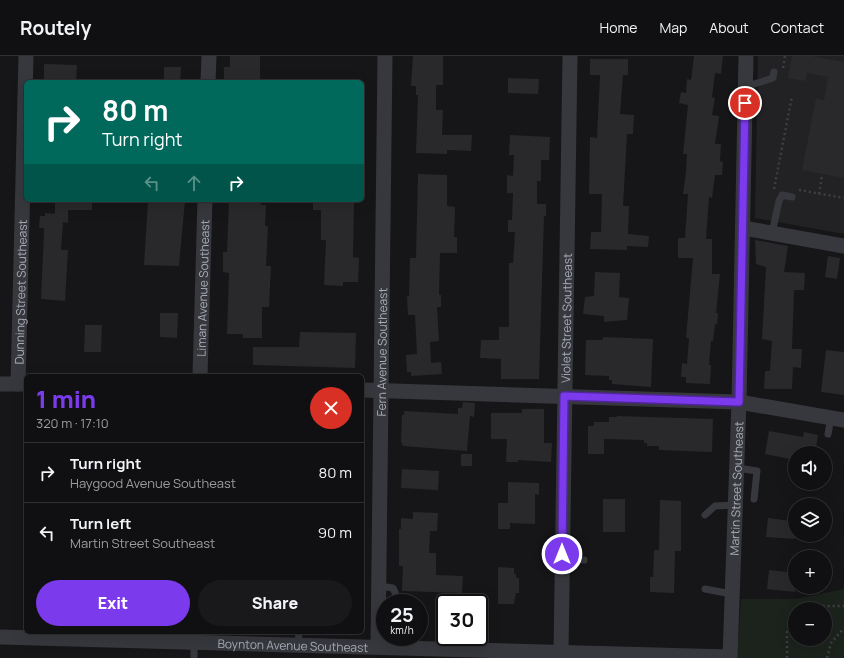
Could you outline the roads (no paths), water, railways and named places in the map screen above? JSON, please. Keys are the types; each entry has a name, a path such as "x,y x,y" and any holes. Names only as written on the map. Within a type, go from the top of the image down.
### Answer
{"street":[{"name":"Dunning Street Southeast","path":"26,56 26,80"},
{"path":"208,80 209,56"},
{"name":"Fern Avenue Southeast","path":"378,650 385,56"},
{"name":"Violet Street Southeast","path":"561,655 570,56"},
{"name":"Martin Street Southeast","path":"730,657 739,402 746,56"},
{"name":"Dunning Street Southeast","path":"22,384 24,202"},
{"name":"Liman Avenue Southeast","path":"200,374 205,202"},
{"path":"743,228 844,246"},
{"path":"0,384 22,384"},
{"path":"364,390 739,402 838,419"},
{"name":"Boynton Avenue Southeast","path":"0,637 88,636 298,639 378,650 561,655 730,657"}],"lane":[{"path":"746,87 773,78 774,72"},
{"path":"772,233 779,201 782,195 792,197"},
{"path":"828,434 838,419"},
{"path":"737,468 757,471 754,499"},
{"path":"705,515 715,506 735,505"},
{"path":"562,559 584,560"},
{"path":"379,586 393,588 396,594"},
{"path":"705,589 732,594"},
{"path":"194,637 194,658"}]}
